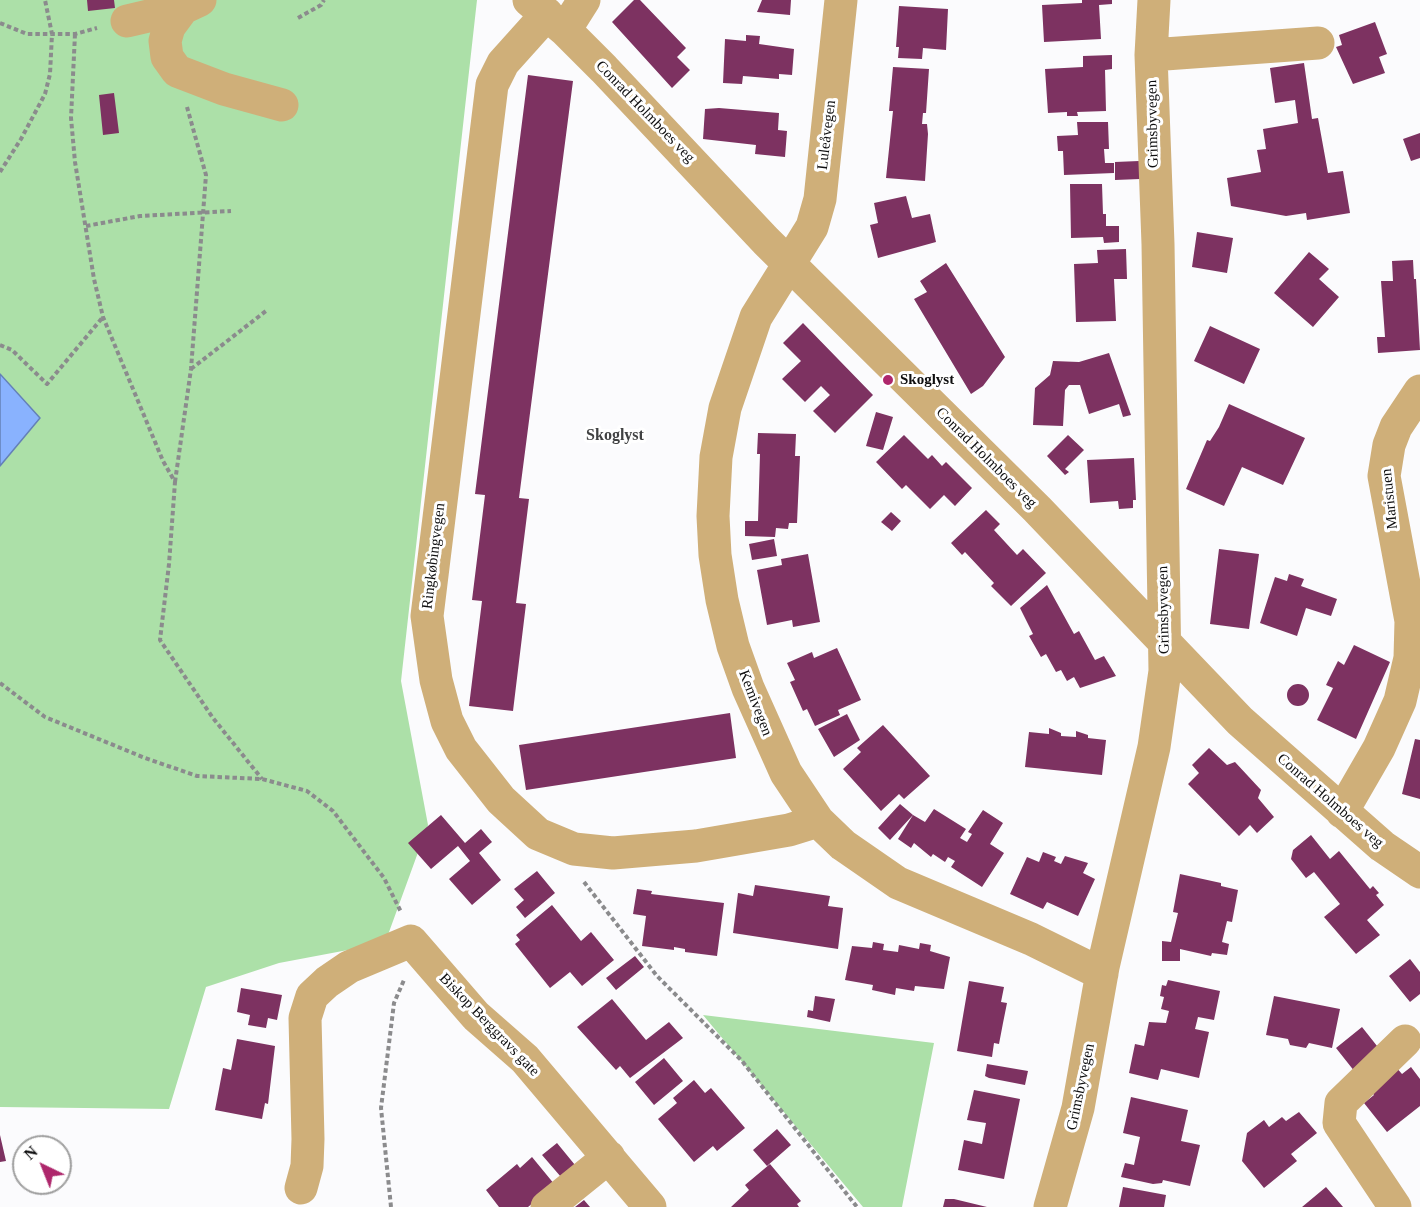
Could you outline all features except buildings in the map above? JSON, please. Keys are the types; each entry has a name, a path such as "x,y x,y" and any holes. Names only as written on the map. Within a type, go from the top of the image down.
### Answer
{"street":[{"path":"547,15 584,0"},
{"name":"Luleåvegen","path":"789,263 812,227 820,199 841,0"},
{"name":"Grimsbyvegen","path":"1050,1207 1078,1108 1102,974 1154,747 1165,671 1158,244 1151,55 1154,0"},
{"path":"127,21 191,4"},
{"path":"191,4 169,27 165,40 167,57 177,71 224,89 282,105"},
{"name":"Conrad Holmboes veg","path":"547,15 789,263 912,382 1163,638 1240,721 1382,846 1420,872"},
{"name":"Ringkøbingvegen","path":"547,15 503,63 492,85 427,616 441,700 447,721 461,749 489,786 519,819 554,843 578,850 613,853 696,846 773,833 818,822"},
{"path":"1151,55 1318,43"},
{"name":"Kemivegen","path":"789,263 756,317 725,408 716,457 712,516 722,600 744,678 774,752 802,800 818,822 854,855 898,883 1031,939 1102,974"},
{"name":"Maristuen","path":"1342,812 1379,748 1400,701 1410,658 1415,610 1384,476 1388,451 1396,427 1420,391"},
{"path":"302,1188 307,1166 308,1139 305,1018 312,996 349,967 411,941"},
{"name":"Biskop Berggravs gate","path":"411,941 476,1016 525,1059 650,1207"},
{"path":"1395,1207 1339,1124 1341,1103 1405,1041"},
{"path":"547,1207 609,1158"}],"path":[{"path":"0,172 45,94 50,74 52,34 45,0"},
{"path":"298,18 321,5 324,0"},
{"path":"0,23 27,34 75,34 127,21"},
{"path":"75,34 71,118 86,226 103,317 163,461 175,483"},
{"path":"177,71 206,175 191,369 175,483 160,640 213,718 262,779"},
{"path":"86,226 140,216 231,211"},
{"path":"191,369 266,311"},
{"path":"0,345 12,350 47,384 103,317"},
{"path":"0,682 45,717 145,758 197,776 262,779 307,791 333,811 384,878 406,922 411,941 404,980 393,1003 381,1108 391,1207"},
{"path":"578,850 574,868 601,907 657,976 742,1061 857,1207"}],"green space":[{"path":"0,0 477,0 401,681 428,825 385,943 279,963 206,987 169,1109 0,1107 0,466 40,418 0,374"},
{"path":"703,1015 934,1043 902,1207 863,1207"}],"water":[{"path":"0,374 40,418 0,466"}],"place":[{"name":"Skoglyst","path":"888,380"}],"district":[{"name":"Skoglyst","path":"615,436"}]}
